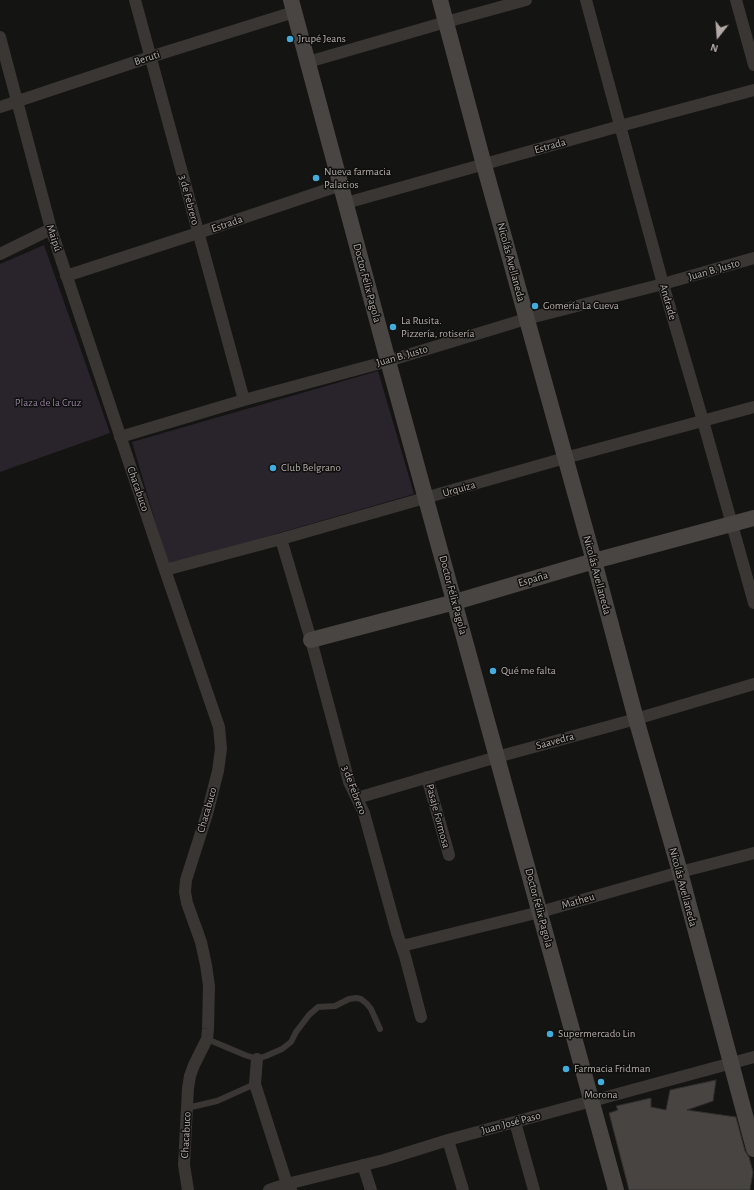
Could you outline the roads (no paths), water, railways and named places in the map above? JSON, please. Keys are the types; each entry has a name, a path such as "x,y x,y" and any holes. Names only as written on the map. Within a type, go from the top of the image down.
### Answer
{"street":[{"name":"3 de Febrero","path":"135,0 244,400"},
{"name":"Nicolás Avellaneda","path":"440,0 636,719 680,872 754,1149"},
{"path":"308,62 526,0"},
{"name":"Andrade","path":"586,0 663,284 754,603"},
{"path":"736,0 754,65"},
{"name":"Beruti","path":"0,107 150,57 293,6"},
{"name":"Doctor Félix Pagola","path":"293,6 388,361 616,1190"},
{"name":"Maipú","path":"0,36 51,229 120,437"},
{"name":"Estrada","path":"346,203 754,90"},
{"name":"Estrada","path":"66,276 341,185"},
{"path":"0,254 51,229"},
{"name":"Juan B. Justo","path":"120,437 244,400 388,361 526,319 663,284 754,258"},
{"name":"Urquiza","path":"165,570 281,539 565,458 754,407"},
{"name":"Chacabuco","path":"120,437 219,727 221,740 218,771 207,814 186,880 185,892 186,903 201,942 209,986 208,1029 206,1039 190,1076 188,1088 184,1165 188,1190"},
{"name":"España","path":"311,640 455,602 594,561 754,518"},
{"name":"3 de Febrero","path":"281,539 311,640 349,782 364,813 421,1017"},
{"name":"Saavedra","path":"357,798 754,684"},
{"name":"Pasaje Formosa","path":"427,778 449,855"},
{"name":"Matheu","path":"402,946 540,912 680,872 754,853"},
{"name":"Juan José Paso","path":"269,1190 290,1187 448,1140 754,1057"},
{"path":"257,1059 255,1084 290,1187"},
{"path":"515,1122 534,1190"},
{"path":"448,1140 463,1190"},
{"path":"363,1165 371,1190"}],"lane":[{"path":"206,1039 257,1059 282,1049 291,1042 296,1032 309,1015 318,1007 335,1006 349,999 356,998 361,999 371,1009 380,1029"},
{"path":"187,1108 217,1101 255,1084"}],"place":[{"name":"Jrupé Jeans","path":"290,39"},
{"name":"Nueva farmacia Palacios","path":"316,178"},
{"name":"Gomería La Cueva","path":"535,306"},
{"name":"La Rusita. Pizzería, rotisería","path":"393,327"},
{"name":"Club Belgrano","path":"273,468"},
{"name":"Qué me falta","path":"493,671"},
{"name":"Supermercado Lin","path":"550,1034"},
{"name":"Farmacia Fridman","path":"566,1069"},
{"name":"Morona","path":"601,1082"}],"park label":[{"name":"Plaza de la Cruz","path":"48,403"}]}
